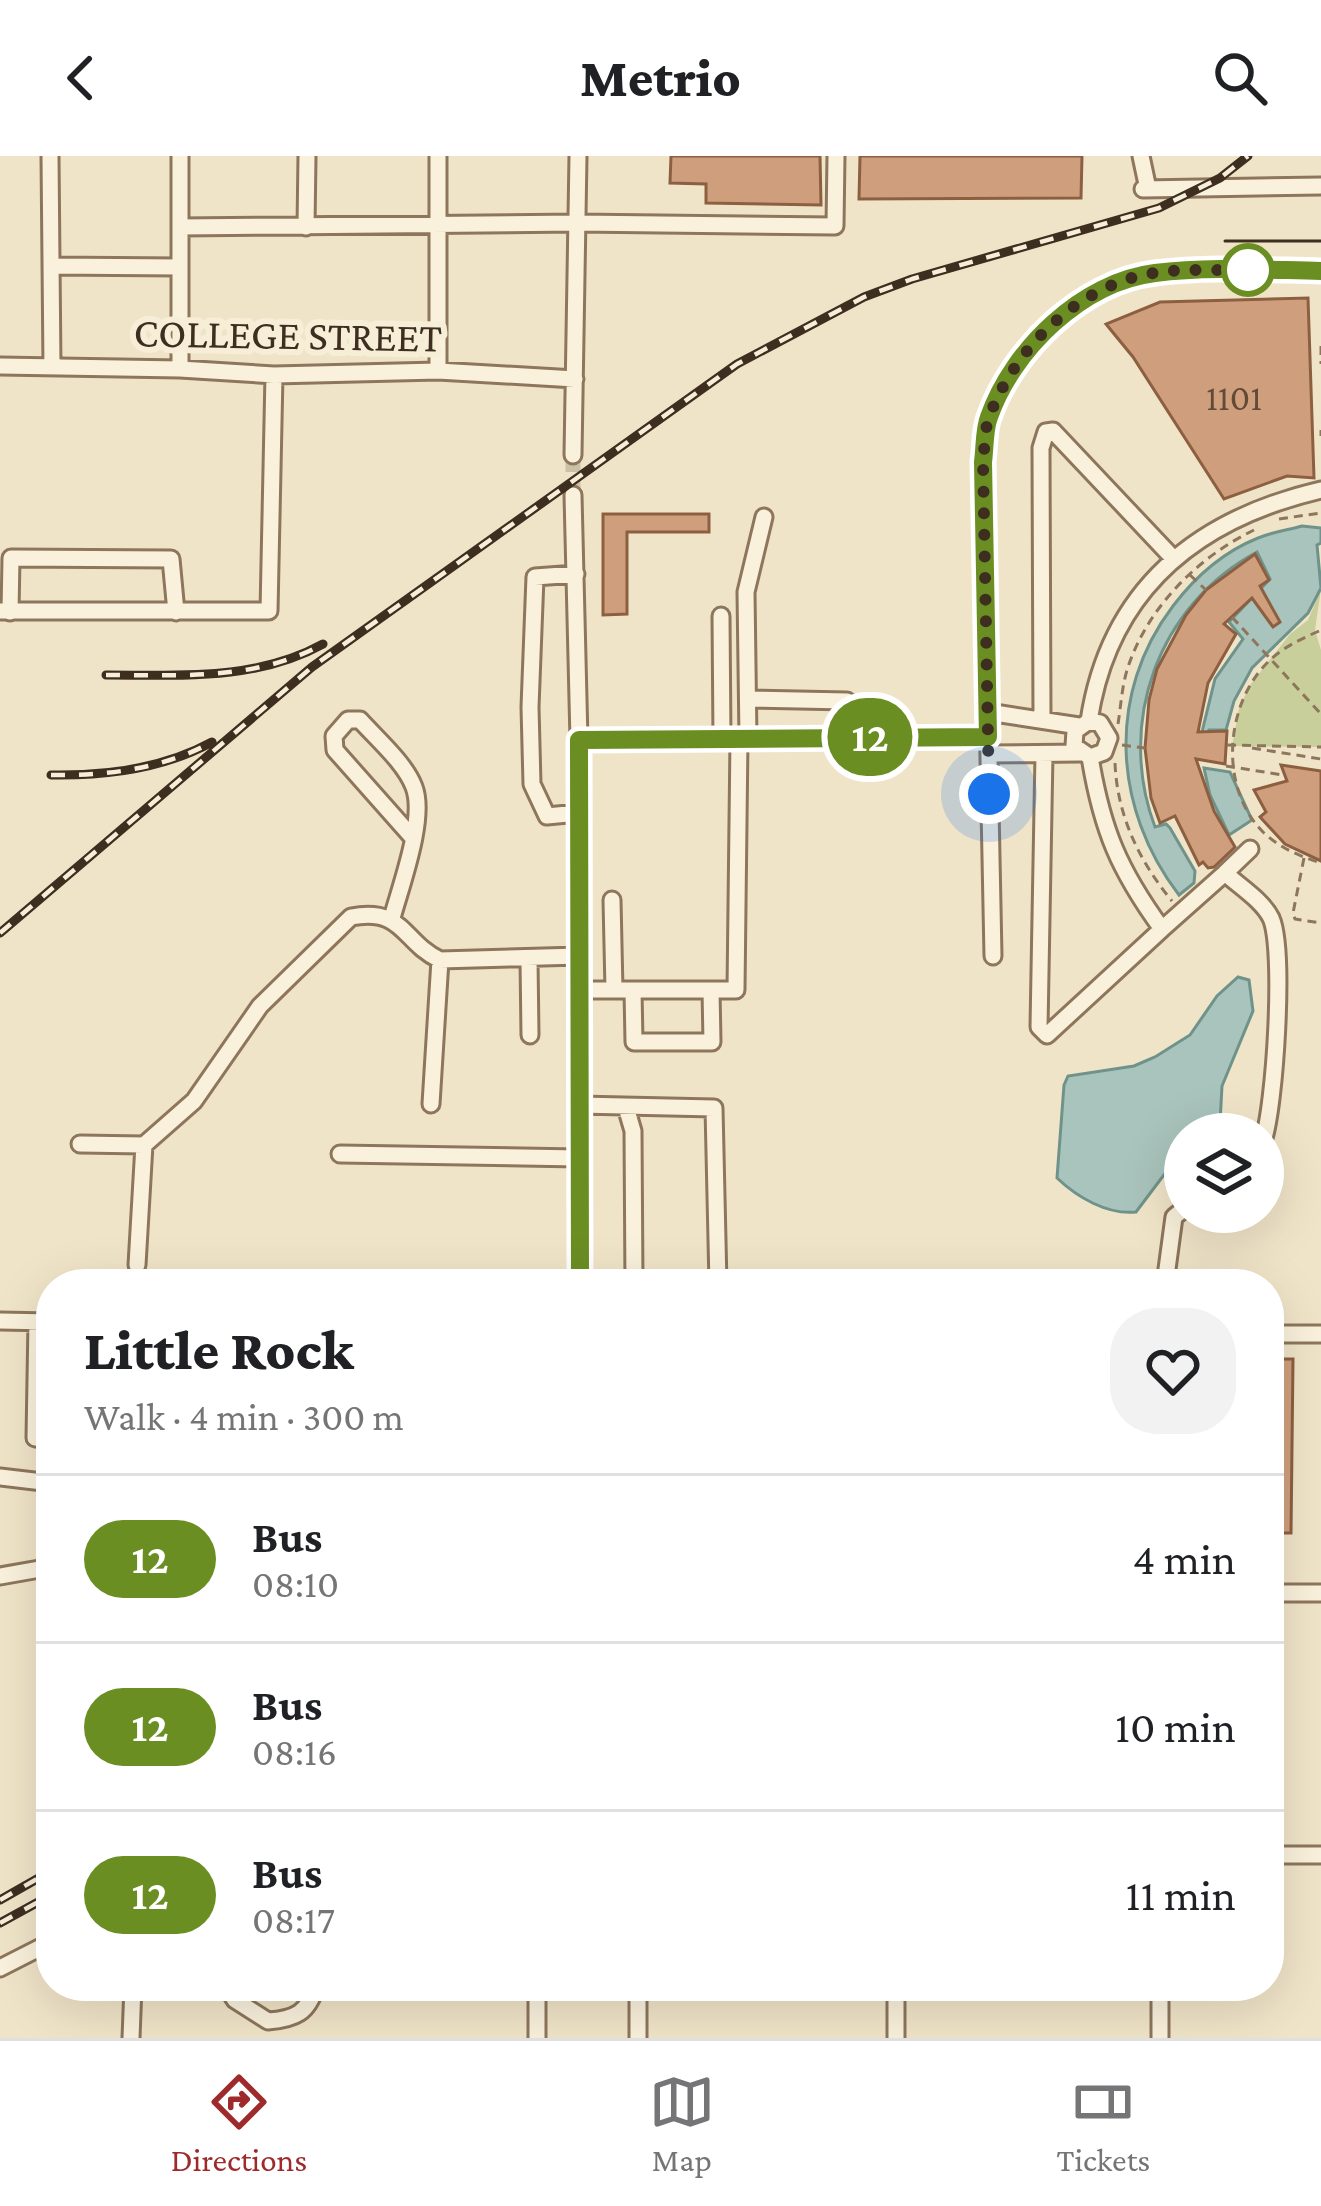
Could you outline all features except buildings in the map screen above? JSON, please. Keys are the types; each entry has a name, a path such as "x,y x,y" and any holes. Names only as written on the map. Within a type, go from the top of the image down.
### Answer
{"street":[{"path":"50,156 52,367"},
{"path":"180,156 180,369"},
{"path":"306,227 307,156"},
{"path":"438,156 438,371"},
{"path":"574,455 578,156"},
{"path":"180,227 835,226 836,156"},
{"path":"1141,156 1146,189 1321,186"},
{"path":"51,266 180,267"},
{"path":"993,956 983,462 988,419 1016,363 1053,323 1104,289 1152,273 1321,271"},
{"name":"COLLEGE STREET","path":"0,367 274,375 438,371 575,380"},
{"path":"176,611 171,559 11,558 5,611 176,611 269,611 274,375"},
{"path":"1042,718 1041,448 1046,432 1053,431 1172,557"},
{"path":"1162,929 1127,881 1085,755 1073,736 1084,723 1114,638 1139,595 1172,557 1257,507 1321,490"},
{"path":"573,495 579,740 580,1269"},
{"path":"736,739 748,699 746,592 764,517"},
{"path":"576,574 535,578 530,707 532,784 548,816 578,813"},
{"path":"580,990 736,990 736,739 721,616"},
{"path":"748,699 847,701 849,737"},
{"path":"579,740 849,737 1085,755 1104,752 1109,738 1100,723 988,712"},
{"path":"392,918 413,838 417,798 412,782 360,720 348,720 334,736 335,750 413,838"},
{"path":"1044,754 1039,1027 1047,1035 1250,848"},
{"path":"1225,873 1270,917 1276,938 1276,1066 1268,1113"},
{"path":"612,900 614,990"},
{"path":"80,1144 143,1145 194,1101 260,1006 351,917 392,918 428,955 440,960 579,956"},
{"path":"431,1104 440,960"},
{"path":"529,960 530,1035"},
{"path":"633,990 634,1042 712,1042 711,990"},
{"path":"579,1105 714,1108 718,1269"},
{"path":"626,1107 633,1131 634,1269"},
{"path":"137,1265 143,1145"},
{"path":"340,1154 579,1158"},
{"path":"1167,1269 1172,1233"},
{"path":"0,1321 36,1322"},
{"path":"1284,1334 1321,1334"},
{"path":"0,1477 36,1481"},
{"path":"0,1576 36,1570"},
{"path":"1284,1593 1321,1593"},
{"path":"1284,1855 1321,1855"},
{"path":"0,1968 36,1950"},
{"path":"131,2038 132,2001"},
{"path":"240,2001 268,2021 300,2015 311,2001"},
{"path":"537,2001 537,2038"},
{"path":"638,2001 638,2038"},
{"path":"896,2001 896,2038"},
{"path":"1160,2001 1160,2038"}],"path":[{"path":"1321,346 1321,364"},
{"path":"1118,726 1127,669 1140,640 1157,611 1189,574 1225,545 1249,533 1280,519 1321,513"},
{"path":"1192,578 1206,590"},
{"path":"1232,617 1321,715"},
{"path":"1318,632 1268,659 1239,708 1230,745 1239,790 1258,826 1285,848 1321,863"},
{"path":"1118,745 1144,748"},
{"path":"1230,745 1321,747"},
{"path":"1230,745 1321,759"},
{"path":"1115,761 1121,808 1131,837 1144,863 1181,911"},
{"path":"1226,766 1282,776"},
{"path":"1304,858 1293,913 1295,919 1321,923"}],"green space":[{"path":"1321,589 1315,630 1321,650 1321,747 1232,746 1239,708 1250,685 1290,634 1308,620"}],"water":[{"path":"1302,526 1321,528 1317,545 1321,588 1308,613 1252,668 1234,701 1226,730 1209,730 1201,736 1215,679 1243,639 1229,622 1270,579 1257,552 1194,603 1154,670 1144,708 1144,787 1155,827 1166,824 1170,828 1195,871 1194,883 1179,895 1157,862 1130,789 1128,713 1136,676 1151,640 1200,575 1245,544"},
{"path":"1204,768 1230,772 1252,820 1229,835 1210,795"},
{"path":"1238,977 1249,980 1253,1011 1222,1086 1221,1113 1164,1113 1164,1175 1136,1212 1104,1208 1065,1185 1057,1178 1068,1076 1134,1066 1155,1057 1190,1035 1217,996"}],"tunnel":[{"path":"573,455 573,495"}],"tram line":[{"path":"1225,241 1321,241"}],"railway":[{"path":"0,933 312,667 737,364 864,297 912,279 1159,208 1220,178 1248,156"},
{"path":"106,675 244,670 323,644"},
{"path":"51,775 134,769 174,759 212,742"},
{"path":"0,1900 36,1880"},
{"path":"0,1923 36,1903"}],"bus line":[{"name":"12","path":"580,1269 579,740 988,737 983,462 988,419 1016,363 1053,323 1104,289 1152,273 1321,271"}],"route":[{"path":"989,794 983,462 988,419 1016,363 1053,323 1104,289 1152,273 1248,270"}]}
